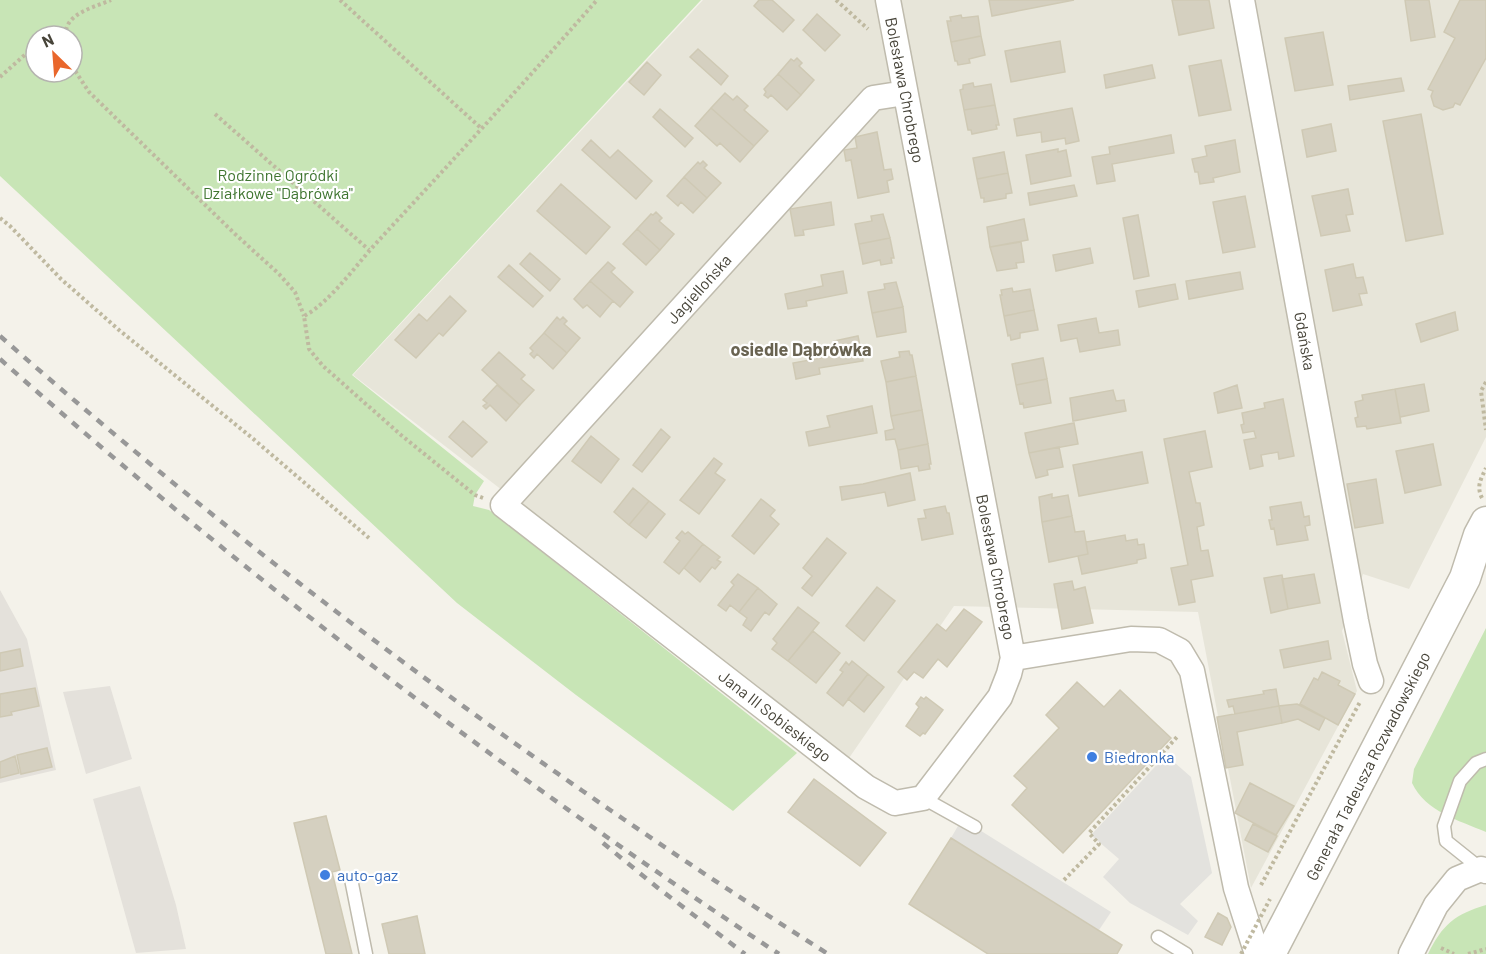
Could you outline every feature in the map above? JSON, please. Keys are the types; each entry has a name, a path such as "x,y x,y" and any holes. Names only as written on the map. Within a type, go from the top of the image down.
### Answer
{"street":[{"name":"Bolesława Chrobrego","path":"888,0 1013,658 1131,639 1160,640 1180,651 1192,671 1236,888 1257,954"},
{"name":"Gdańska","path":"1242,0 1356,621 1371,681"},
{"name":"Jagiellońska","path":"503,505 873,98 905,93"},
{"name":"Jana III Sobieskiego","path":"503,505 866,787 895,802 924,798"},
{"name":"Generała Tadeusza Rozwadowskiego","path":"1270,954 1282,905 1465,578 1479,535 1486,522"},
{"name":"Generała Tadeusza Rozwadowskiego","path":"1465,578 1486,557"},
{"path":"924,798 1000,697 1010,674 1013,658"},
{"path":"1411,954 1436,905 1457,879 1483,870"}],"lane":[{"path":"1483,870 1446,841 1444,826 1460,782 1476,764 1486,759"},
{"path":"924,798 975,826"},
{"path":"351,879 366,954"},
{"path":"1158,937 1186,954"}],"path":[{"path":"70,24 72,18 111,0"},
{"path":"340,0 482,129"},
{"path":"304,316 316,310 597,0"},
{"path":"836,0 870,32"},
{"path":"0,77 24,56"},
{"path":"84,84 89,92 295,292 304,316 309,349 323,366 401,435 475,495"},
{"path":"215,114 369,250"},
{"path":"0,218 61,279 119,330 243,430 369,538"},
{"path":"1486,382 1481,391 1486,430"},
{"path":"1486,468 1479,484 1479,491 1486,503"},
{"path":"1245,914 1371,681"},
{"path":"1064,880 1099,844 1089,833 1178,737"},
{"path":"1241,954 1282,905"},
{"path":"1468,954 1486,949"}],"shaded area":[{"path":"703,0 1486,0 1486,437 1409,589 1363,574 1342,631 1357,691 1251,888 1198,612 954,606 849,758 353,375"},
{"path":"0,590 27,639 56,770 0,783"},
{"path":"110,686 132,759 86,774 63,692"},
{"path":"1166,755 1191,777 1212,873 1180,904 1198,921 1188,935 1130,903 1103,877 1119,859 1091,835"},
{"path":"140,786 176,905 186,949 136,953 93,799"},
{"path":"962,819 1111,912 1099,930 951,838"}],"green space":[{"name":"Rodzinne Ogródki Działkowe \"Dąbrówka\"","path":"0,0 701,0 352,375 484,481 475,495 473,506 489,510 797,753 733,811 576,695 457,603 0,176"},
{"path":"1486,628 1486,832 1434,808 1418,793 1412,783 1414,769"},
{"path":"1486,905 1486,954 1428,954 1444,928 1451,922 1466,912"}],"building":[{"path":"759,0 772,0 794,20 783,32 754,6"},
{"path":"989,0 1074,0 992,16"},
{"path":"1172,0 1209,0 1214,28 1179,35"},
{"path":"1405,0 1429,0 1435,37 1411,41"},
{"path":"1460,0 1486,0 1486,58 1460,105 1455,103 1453,107 1443,110 1434,106 1431,96 1433,91 1428,89 1455,38 1444,32"},
{"path":"817,14 840,35 825,51 803,30"},
{"path":"961,15 962,18 978,16 981,36 951,42 947,21 951,21 950,17"},
{"path":"1323,32 1333,85 1295,91 1285,38"},
{"path":"981,36 985,55 969,59 970,63 958,65 951,42"},
{"path":"1060,41 1065,72 1011,82 1005,51"},
{"path":"698,49 728,76 721,85 690,57"},
{"path":"797,58 802,63 799,66 814,80 801,95 778,74 791,59 794,61"},
{"path":"1221,60 1231,110 1199,116 1189,66"},
{"path":"647,62 661,75 644,95 629,82"},
{"path":"1152,65 1155,78 1106,88 1104,75"},
{"path":"778,74 801,95 787,110 771,95 768,98 764,95 766,92 764,89"},
{"path":"1401,78 1404,91 1350,100 1348,86"},
{"path":"973,83 974,87 991,84 995,105 964,110 960,90 963,89 963,85"},
{"path":"725,93 733,100 737,96 748,106 744,110 768,131 754,146 711,108"},
{"path":"995,105 999,125 996,125 997,129 972,134 971,130 968,130 964,110"},
{"path":"711,108 754,146 740,162 720,143 717,146 695,126"},
{"path":"1072,108 1079,141 1066,144 1065,138 1042,142 1041,132 1017,136 1014,119"},
{"path":"660,109 693,138 685,147 653,117"},
{"path":"1421,114 1443,234 1406,241 1383,121"},
{"path":"1331,124 1336,151 1307,157 1302,130"},
{"path":"877,132 884,170 891,169 893,179 887,181 889,192 858,198 851,160 846,161 844,150 857,148 855,137"},
{"path":"1171,135 1174,153 1112,164 1115,181 1097,184 1092,157 1110,154 1109,147"},
{"path":"591,140 610,158 618,150 652,181 636,199 582,150"},
{"path":"1235,140 1240,172 1213,178 1214,182 1200,184 1192,159 1207,156 1205,146"},
{"path":"1058,149 1058,152 1066,150 1071,176 1031,184 1026,155"},
{"path":"1004,152 1008,173 977,179 973,158"},
{"path":"703,161 707,165 704,168 721,183 707,198 684,177 698,162 700,164"},
{"path":"1008,173 1012,193 1006,194 1006,198 984,202 977,179"},
{"path":"684,177 707,198 693,213 681,202 678,206 667,196"},
{"path":"561,184 610,227 586,254 537,211"},
{"path":"1074,185 1077,196 1030,205 1028,193"},
{"path":"1348,189 1353,214 1346,215 1350,231 1321,236 1312,196"},
{"path":"1245,196 1255,247 1223,253 1213,202"},
{"path":"831,202 834,225 803,230 804,235 795,236 790,209"},
{"path":"656,212 662,218 659,221 674,234 660,250 637,229 651,214"},
{"path":"883,214 890,238 859,244 855,224 872,221 871,216"},
{"path":"1138,215 1149,276 1134,279 1123,218"},
{"path":"1024,219 1028,240 990,247 987,227"},
{"path":"637,229 660,250 646,265 623,244"},
{"path":"890,238 894,258 891,258 892,263 881,265 880,260 863,264 859,244"},
{"path":"1021,242 1024,262 1016,263 1017,268 997,271 990,247"},
{"path":"1090,248 1093,263 1056,271 1053,255"},
{"path":"530,253 560,279 550,291 520,264"},
{"path":"608,262 615,268 611,272 633,292 620,307 590,281"},
{"path":"1353,264 1356,278 1363,277 1367,293 1359,294 1362,305 1333,311 1325,270"},
{"path":"509,265 543,296 533,307 498,277"},
{"path":"843,271 847,293 806,301 807,306 788,309 785,294 823,286 821,275"},
{"path":"1240,272 1243,289 1189,299 1186,281"},
{"path":"590,281 613,301 600,317 587,305 583,308 574,299"},
{"path":"896,282 903,307 872,313 868,292 885,289 884,284"},
{"path":"1175,284 1178,299 1139,307 1136,291"},
{"path":"1012,288 1013,292 1030,289 1034,310 1004,316 1001,290"},
{"path":"450,296 466,311 443,336 439,333 416,358 395,340 419,314 427,321"},
{"path":"903,307 906,332 877,337 872,313"},
{"path":"1034,310 1038,330 1020,333 1020,338 1011,340 1004,316"},
{"path":"1455,312 1458,330 1421,342 1416,324"},
{"path":"557,317 560,320 563,317 567,321 564,324 580,338 567,353 544,333"},
{"path":"1096,318 1099,333 1118,330 1120,345 1080,352 1077,338 1061,341 1058,325"},
{"path":"544,333 567,353 553,369 537,354 534,358 530,354 533,351 530,348"},
{"path":"858,336 863,361 819,368 820,374 796,379 793,363 837,355 834,341"},
{"path":"909,351 912,355 916,376 886,382 881,361 900,357 899,352"},
{"path":"499,352 525,375 521,379 534,390 520,405 482,370"},
{"path":"1043,358 1047,379 1016,385 1012,364"},
{"path":"916,376 922,410 891,416 886,382"},
{"path":"1047,379 1051,403 1024,408 1023,403 1020,404 1016,385"},
{"path":"1424,384 1429,411 1400,417 1395,389"},
{"path":"497,385 520,405 506,421 490,405 486,409 483,406 487,403 483,400"},
{"path":"1237,385 1242,408 1218,413 1214,393"},
{"path":"1395,389 1401,423 1367,429 1366,426 1357,427 1355,402 1363,400 1362,395"},
{"path":"1113,390 1116,401 1124,400 1126,411 1073,421 1070,398"},
{"path":"1283,399 1294,456 1279,459 1278,452 1261,455 1263,466 1250,469 1244,440 1256,438 1254,431 1243,433 1242,413 1265,408 1264,403"},
{"path":"872,406 877,433 809,446 806,432 830,427 827,416"},
{"path":"922,410 928,444 898,450 895,439 886,440 885,431 894,429 891,416"},
{"path":"463,421 487,442 472,457 449,437"},
{"path":"1074,423 1078,444 1029,453 1025,433"},
{"path":"661,429 670,437 642,472 633,465"},
{"path":"1205,431 1212,467 1189,472 1196,503 1200,503 1204,525 1197,527 1201,551 1208,550 1213,576 1191,580 1195,602 1179,605 1171,568 1188,565 1164,439"},
{"path":"591,436 619,459 601,483 572,461"},
{"path":"928,444 930,469 919,471 918,466 901,469 898,450"},
{"path":"1433,444 1441,485 1405,493 1396,451"},
{"path":"1059,447 1063,467 1047,470 1048,475 1036,478 1029,453"},
{"path":"1142,452 1148,483 1079,496 1073,465"},
{"path":"714,458 722,464 715,473 725,480 699,514 680,500"},
{"path":"910,473 915,500 888,506 885,492 842,500 840,487"},
{"path":"1376,479 1383,523 1355,528 1347,484"},
{"path":"633,488 649,501 629,525 614,512"},
{"path":"1052,494 1052,498 1068,495 1072,516 1042,522 1039,497"},
{"path":"761,499 775,510 770,516 779,524 754,554 732,536"},
{"path":"649,501 665,514 646,538 629,525"},
{"path":"1301,502 1304,517 1309,516 1310,525 1305,526 1308,540 1277,545 1274,528 1271,529 1269,520 1272,520 1270,507"},
{"path":"945,506 949,513 953,534 922,540 918,519 926,518 924,510"},
{"path":"1072,516 1075,532 1084,531 1088,554 1049,562 1042,522"},
{"path":"682,531 685,534 688,532 703,544 679,574 664,562 680,541 676,538"},
{"path":"1125,535 1126,541 1137,539 1138,545 1144,544 1146,558 1137,560 1137,563 1082,574 1078,556 1088,554 1086,542"},
{"path":"827,538 846,553 812,596 802,588 812,576 803,568"},
{"path":"703,544 720,557 717,560 721,562 715,569 712,567 700,582 684,568"},
{"path":"738,574 758,588 739,612 730,605 726,611 718,605 734,585 731,582"},
{"path":"1314,574 1320,603 1288,609 1282,579"},
{"path":"1282,575 1288,609 1271,613 1264,578"},
{"path":"1072,581 1074,590 1085,587 1093,623 1062,629 1054,584"},
{"path":"877,587 895,601 864,641 846,626"},
{"path":"758,588 777,604 769,615 765,612 751,631 743,625 747,618 739,612"},
{"path":"798,607 819,623 788,661 772,649 777,643 773,639"},
{"path":"964,609 982,622 947,667 938,659 923,678 914,672 907,680 898,672 937,624 946,631"},
{"path":"813,631 840,653 816,683 788,661"},
{"path":"1328,641 1331,659 1284,668 1280,650"},
{"path":"20,649 23,666 0,671 0,653"},
{"path":"852,661 868,674 843,706 827,693 843,672 840,670 846,662 849,665"},
{"path":"1322,672 1340,681 1338,685 1355,694 1338,725 1300,704 1314,678 1318,680"},
{"path":"868,674 884,687 864,712 848,699"},
{"name":"Biedronka","path":"1077,682 1104,707 1120,690 1171,738 1063,853 1012,805 1027,788 1014,776 1059,728 1046,715"},
{"path":"35,688 39,706 11,712 12,715 0,717 0,694"},
{"path":"1276,689 1279,706 1235,714 1233,706 1229,707 1227,700 1264,694 1263,691"},
{"path":"921,697 924,699 926,697 943,710 925,734 920,736 906,726 919,707 916,704"},
{"path":"1297,704 1325,718 1319,730 1298,719 1282,723 1279,706"},
{"path":"1279,706 1282,723 1237,732 1243,765 1226,768 1217,717"},
{"path":"47,748 52,767 21,774 17,755"},
{"path":"15,756 19,773 0,778 0,762"},
{"path":"814,779 886,833 860,866 788,812"},
{"path":"1250,783 1294,806 1276,835 1235,813"},
{"path":"326,816 340,870 332,872 352,954 326,954 294,823"},
{"path":"1253,824 1277,836 1268,852 1245,840"},
{"path":"951,838 1122,945 1117,954 988,954 909,904"},
{"path":"1218,913 1227,918 1231,927 1222,945 1205,937"},
{"path":"417,916 425,954 389,954 382,924"}],"railway":[{"path":"0,336 198,503 402,661 612,811 719,884 828,954"},
{"path":"0,359 186,518 379,670 576,816 779,954"},
{"path":"603,843 745,954"}],"place":[{"name":"Biedronka","path":"1092,757"},
{"name":"auto-gaz","path":"325,875"}],"district":[{"name":"osiedle Dąbrówka","path":"801,350"}]}
